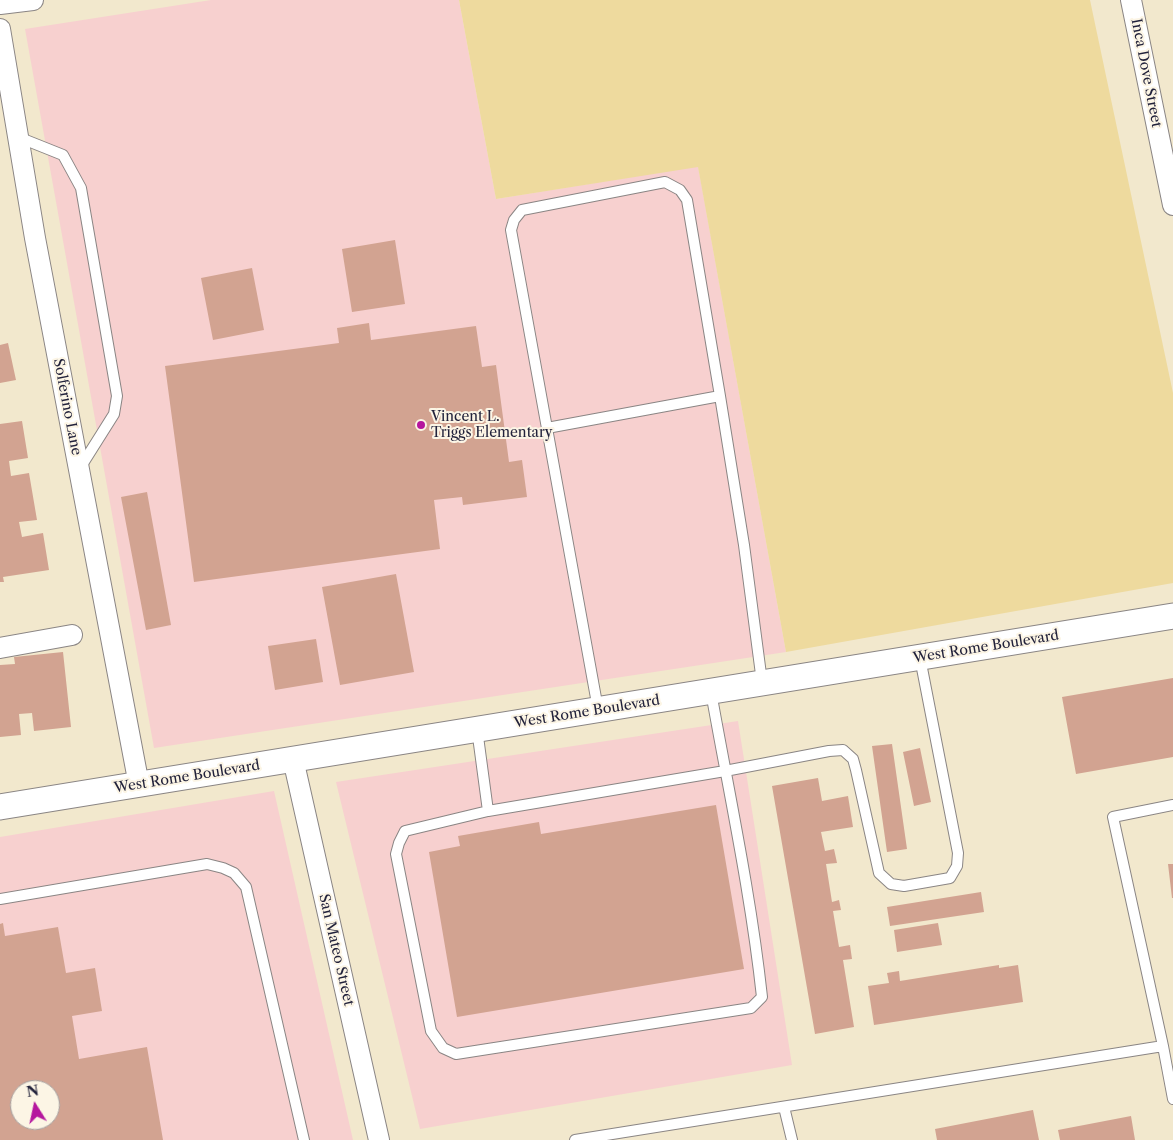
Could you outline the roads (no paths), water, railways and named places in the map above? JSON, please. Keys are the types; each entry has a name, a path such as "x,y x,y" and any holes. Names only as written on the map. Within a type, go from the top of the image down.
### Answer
{"street":[{"path":"0,4 32,0"},
{"name":"Inca Dove Street","path":"1131,0 1173,205"},
{"name":"Solferino Lane","path":"0,29 37,248 139,784"},
{"name":"West Rome Boulevard","path":"0,807 1173,616"},
{"path":"0,648 72,635"},
{"name":"San Mateo Street","path":"293,760 380,1140"}],"lane":[{"path":"18,137 63,155 81,188 116,396 114,414 79,470"},
{"path":"598,710 511,230 514,220 522,210 665,182 680,190 687,200 744,545 762,683"},
{"path":"547,428 720,396"},
{"path":"711,692 725,771 757,949 762,997 751,1008 456,1054 443,1048 431,1031 396,854 405,831 488,811 725,771 829,751 843,750 853,759 879,873 891,884 904,886 950,878 957,866 958,853 920,658"},
{"path":"478,729 488,811"},
{"path":"1173,805 1112,817 1173,1099"},
{"path":"0,899 207,864 234,873 246,887 304,1140"},
{"path":"575,1140 1163,1046"},
{"path":"784,1106 792,1140"}],"place":[{"name":"Vincent L. Triggs Elementary","path":"421,425"}]}
